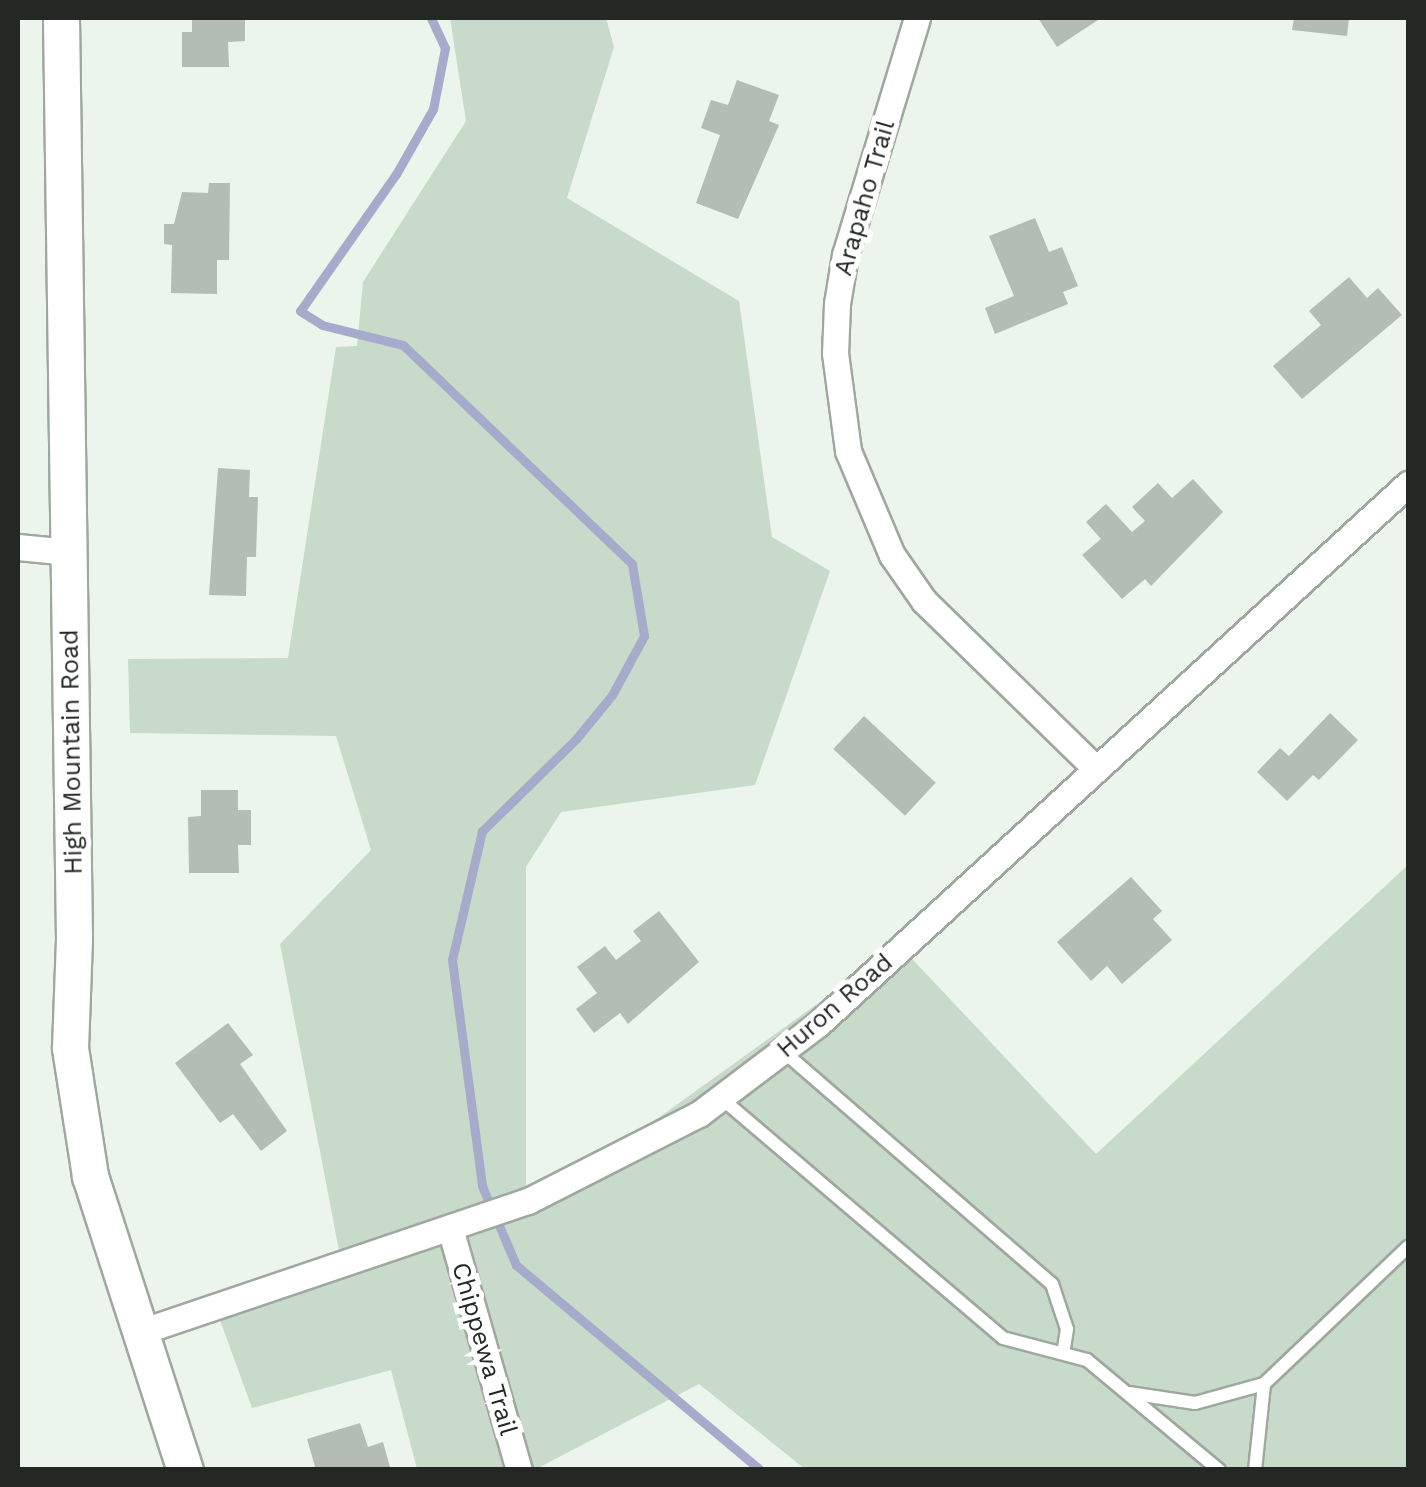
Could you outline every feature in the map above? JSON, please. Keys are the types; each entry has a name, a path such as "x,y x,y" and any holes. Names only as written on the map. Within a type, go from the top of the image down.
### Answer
{"main road":[{"name":"High Mountain Road","path":"61,18 69,552 70,1048 90,1176 185,1470"}],"street":[{"name":"Arapaho Trail","path":"917,18 845,255 837,304 835,353 848,450 892,555 924,601 1096,769"},
{"name":"Huron Road","path":"140,1332 528,1201 628,1156 721,1098 784,1052 1408,484"},
{"path":"18,547 69,552"},
{"name":"Chippewa Trail","path":"450,1228 519,1470"}],"lane":[{"path":"784,1052 1052,1284 1067,1330 1063,1353"},
{"path":"721,1098 1004,1338 1087,1360 1218,1470"},
{"path":"1128,1393 1194,1404 1264,1384 1408,1247"},
{"path":"1255,1470 1264,1384"}],"green space":[{"path":"450,18 606,18 614,47 567,198 739,301 772,537 830,571 755,785 561,812 526,867 526,1213 899,945 1096,1154 1408,865 1408,1469 805,1469 699,1384 536,1469 417,1469 391,1370 252,1408 217,1312 343,1271 280,944 371,850 336,736 130,733 128,659 288,658 336,347 357,346 363,282 466,121"}],"building":[{"path":"192,18 245,18 245,41 228,42 229,67 182,67 182,32 192,32"},
{"path":"1038,18 1101,18 1057,47"},
{"path":"1294,18 1349,18 1347,36 1292,30"},
{"path":"737,80 779,95 769,121 779,125 738,219 696,203 720,135 701,128 711,100 728,105"},
{"path":"209,183 230,183 229,260 217,260 217,294 171,293 172,245 164,244 164,224 174,224 182,192 208,193"},
{"path":"1035,218 1049,252 1062,247 1078,286 1063,292 1068,304 995,334 985,308 1014,296 989,236"},
{"path":"1349,277 1367,298 1378,288 1402,315 1302,399 1273,366 1321,325 1309,311"},
{"path":"218,468 250,470 249,497 258,497 256,557 247,557 246,596 209,595"},
{"path":"1193,479 1223,512 1151,586 1145,579 1122,599 1082,555 1101,539 1086,522 1106,504 1132,532 1145,521 1132,507 1158,483 1172,498"},
{"path":"1330,713 1358,740 1319,780 1313,775 1287,801 1257,772 1280,748 1289,756"},
{"path":"864,716 936,783 905,816 833,749"},
{"path":"201,790 238,790 238,810 251,810 251,845 238,845 239,873 189,873 188,817 201,816"},
{"path":"1131,877 1162,911 1153,919 1172,940 1122,984 1107,966 1091,981 1057,942"},
{"path":"659,911 699,962 628,1024 620,1013 594,1033 576,1009 597,993 577,967 605,946 616,960 641,941 633,931"},
{"path":"228,1023 253,1055 240,1064 287,1131 261,1151 233,1114 220,1123 175,1063"},
{"path":"360,1423 368,1447 383,1442 390,1467 316,1470 307,1439"}],"waterway":[{"path":"431,18 445,48 433,109 396,174 300,311 322,325 403,345 632,564 644,636 612,695 576,739 482,831 452,960 482,1186 516,1265 760,1470"}]}
